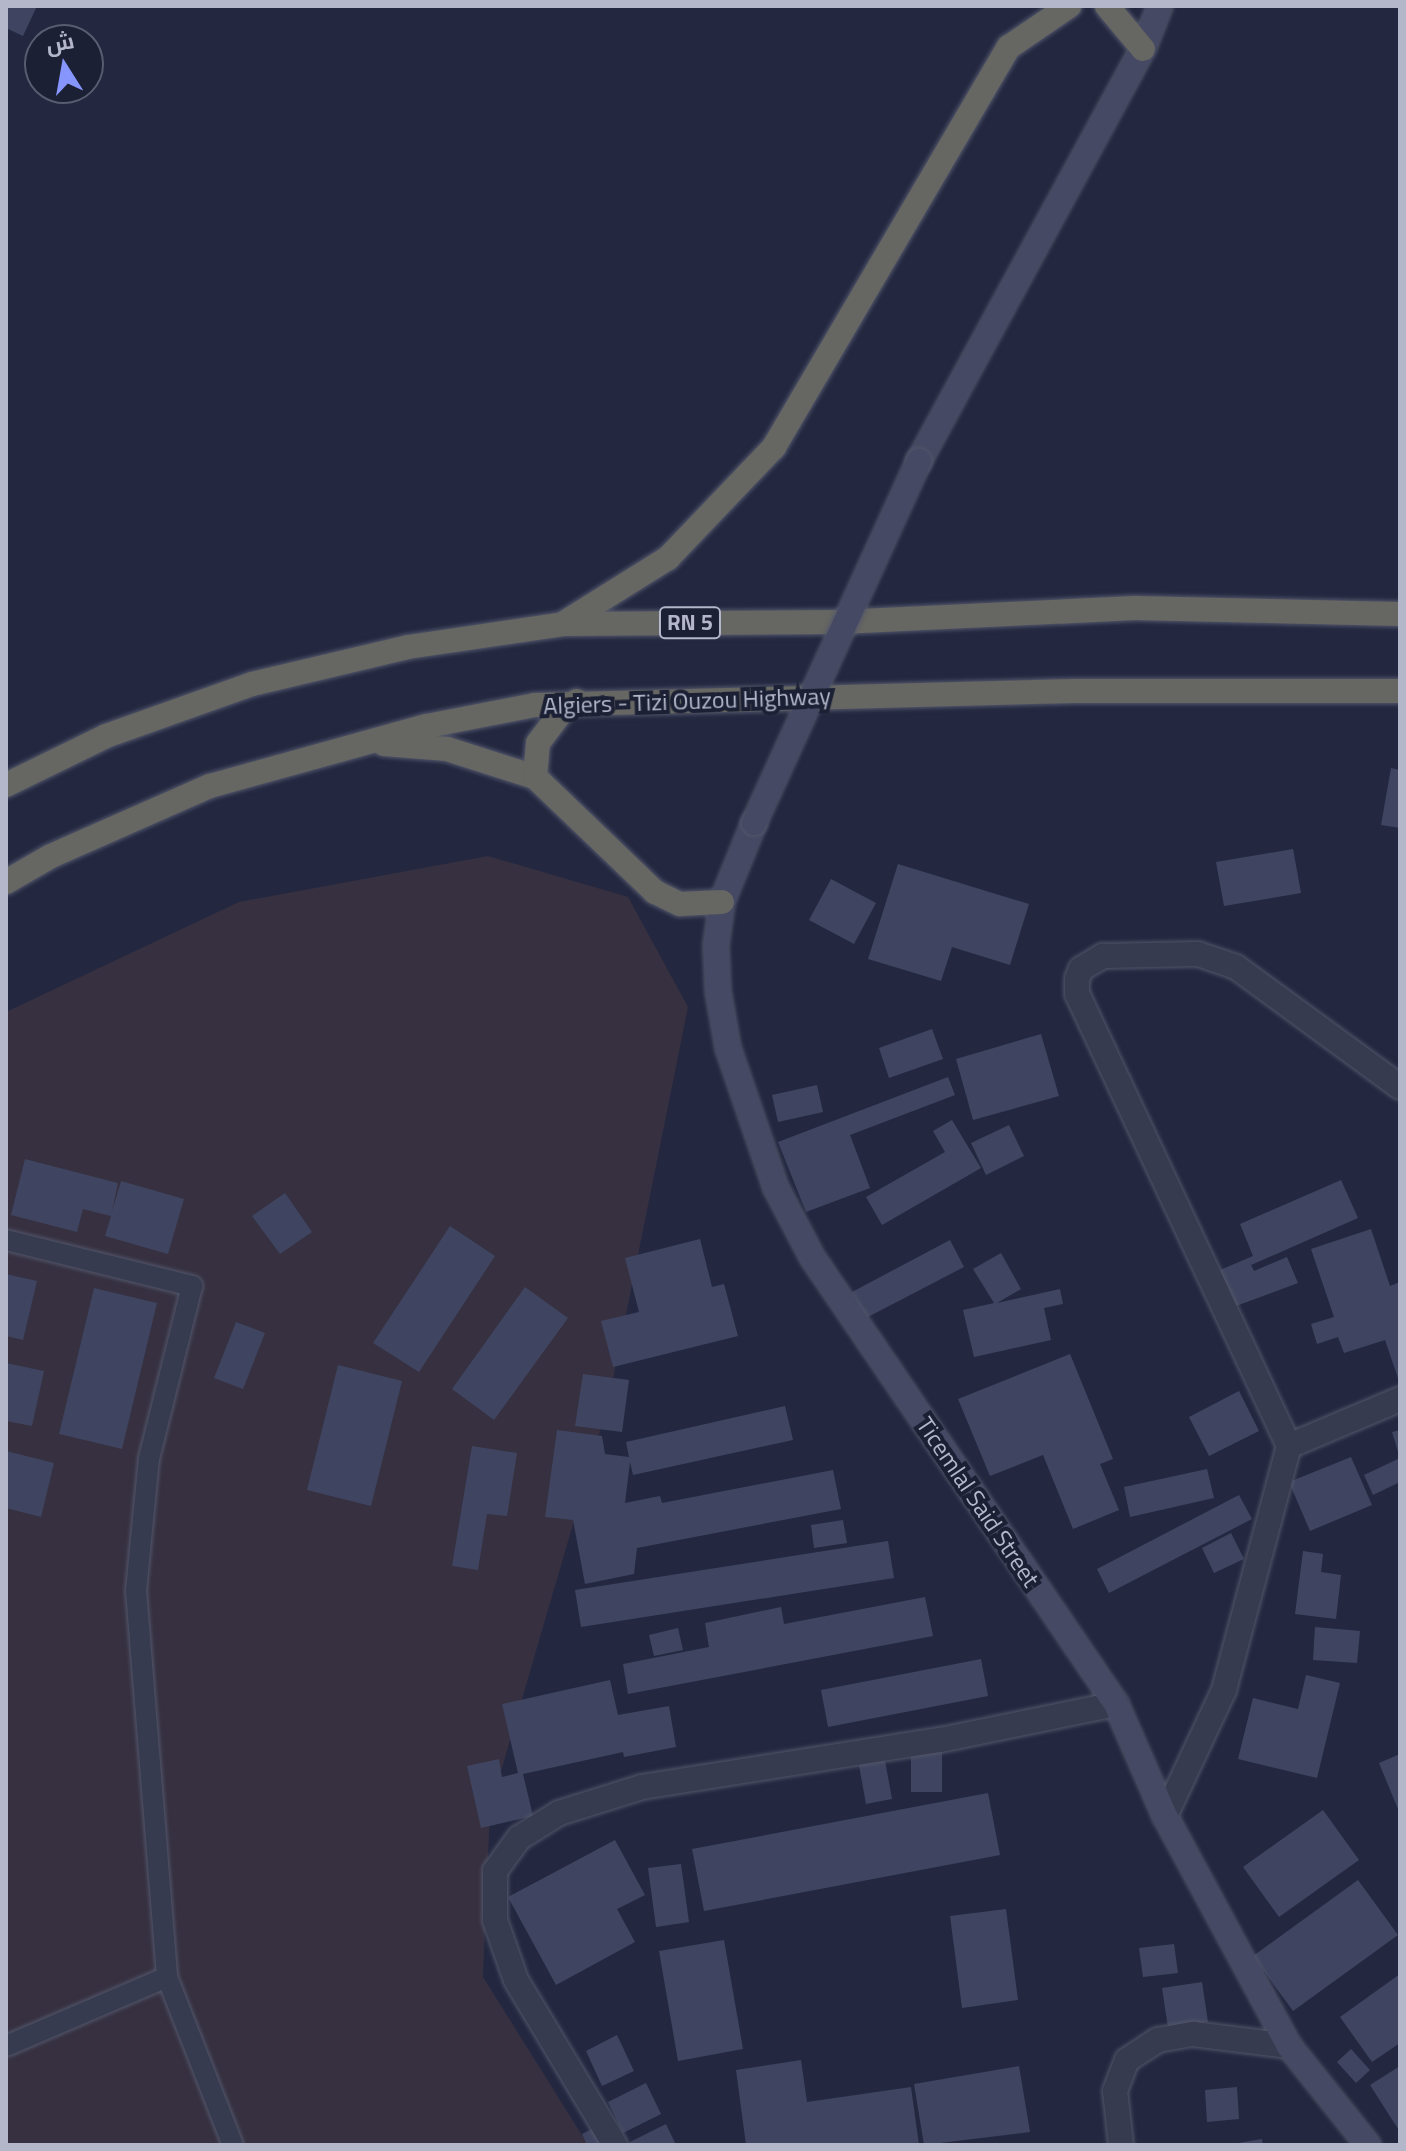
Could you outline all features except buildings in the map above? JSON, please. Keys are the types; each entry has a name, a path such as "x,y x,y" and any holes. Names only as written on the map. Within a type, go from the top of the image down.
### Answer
{"highway":[{"path":"563,624 668,558 774,447 1032,6"},
{"path":"1009,47 1043,19 1069,6"},
{"path":"1107,6 1143,49"},
{"name":"RN 5","path":"6,785 106,736 252,684 408,647 563,624 840,622 1135,608 1400,614"},
{"name":"Algiers - Tizi Ouzou Highway","path":"6,882 147,812 275,766 480,715 577,701 1075,691 1400,691"},
{"path":"535,777 538,743 561,712 577,701"},
{"path":"358,744 447,749 535,777 655,892 680,904 722,902"}],"main road":[{"name":"Ticemlal Said Street","path":"1160,6 1143,49 919,461 754,823 722,902 716,945 728,1048 776,1188 812,1257 1116,1704 1165,1816 1289,2046 1368,2145"}],"street":[{"path":"1165,1816 1224,1690 1289,1446 1077,994 1077,979 1091,960 1103,956 1198,954 1248,975 1400,1087"},
{"path":"1289,1446 1400,1399"},
{"path":"615,2145 516,1980 495,1920 495,1871 519,1838 559,1813 642,1787 940,1740 1116,1704"},
{"path":"1121,2145 1115,2091 1127,2060 1158,2040 1193,2034 1289,2046"}],"lane":[{"path":"6,1240 192,1286 149,1458 136,1590 167,1977 233,2145"},
{"path":"6,2046 167,1977"}],"shaded area":[{"path":"488,856 628,897 688,1007 608,1404 490,1809 483,1977 588,2145 6,2145 6,1012 239,902"}]}
